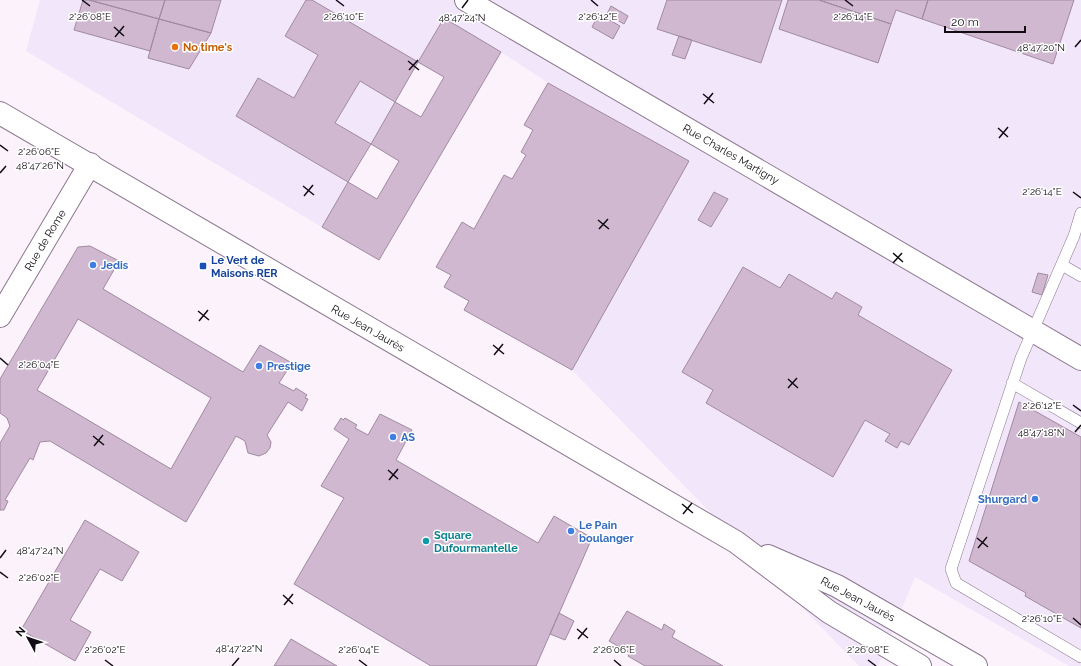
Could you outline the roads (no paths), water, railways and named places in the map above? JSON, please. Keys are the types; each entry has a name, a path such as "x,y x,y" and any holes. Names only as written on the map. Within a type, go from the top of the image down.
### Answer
{"main road":[{"name":"Rue Charles Martigny","path":"466,0 1081,359"},
{"name":"Rue Jean Jaurès","path":"0,113 90,164 736,542 829,612 920,666"},
{"name":"Rue de Rome","path":"0,316 90,164"},
{"name":"Rue Jean Jaurès","path":"736,542 837,586 976,666"}],"lane":[{"path":"1081,213 1062,265 1012,383 951,568 956,583 1081,657"},
{"path":"1062,265 1081,276"},
{"path":"1012,383 1081,423"}],"place":[{"name":"No time's","path":"175,47"},
{"name":"Jedis","path":"93,265"},
{"name":"Le Vert de Maisons RER","path":"203,266"},
{"name":"Prestige","path":"259,366"},
{"name":"AS","path":"393,437"},
{"name":"Shurgard","path":"1035,499"},
{"name":"Le Pain boulanger","path":"571,531"},
{"name":"Square Dufourmantelle","path":"426,541"}]}
